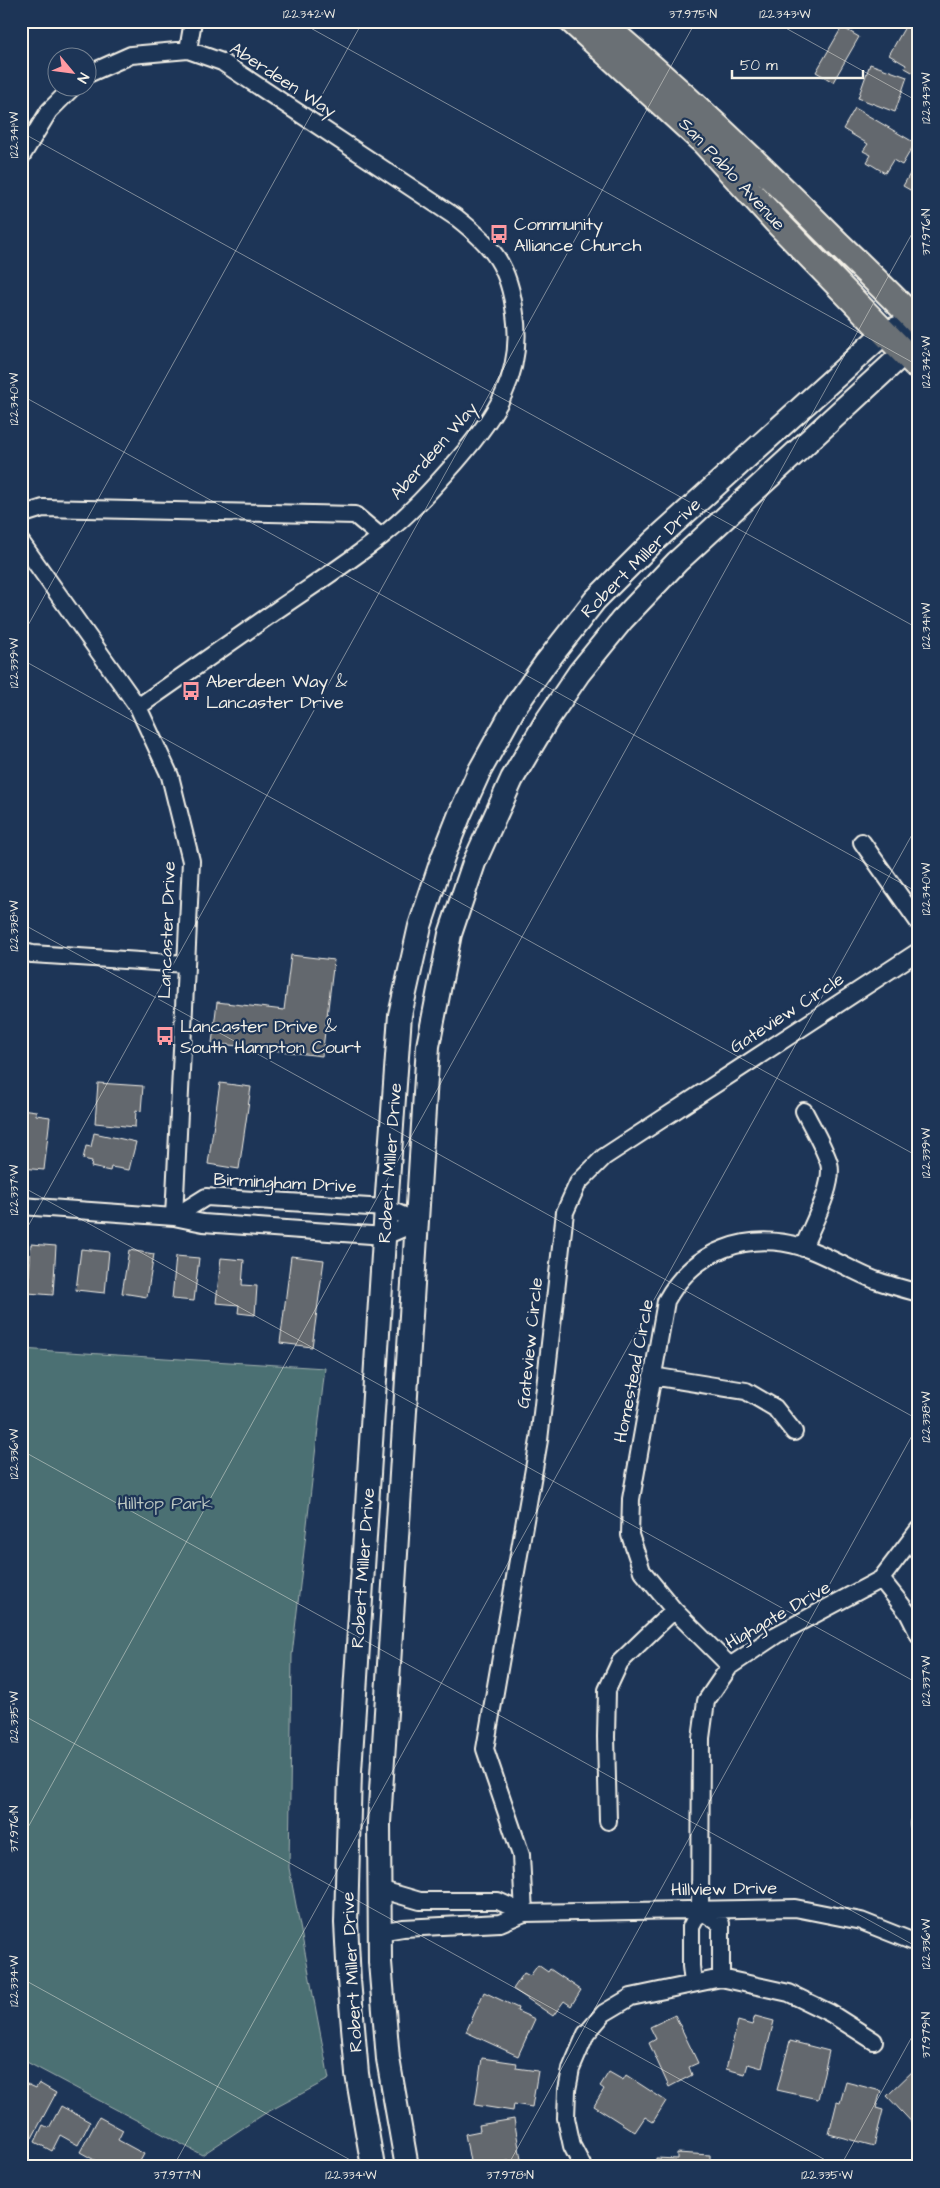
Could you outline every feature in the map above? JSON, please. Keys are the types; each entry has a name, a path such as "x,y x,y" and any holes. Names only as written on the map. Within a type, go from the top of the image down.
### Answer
{"main road":[{"name":"San Pablo Avenue","path":"572,21 704,142 777,222 911,360"},
{"name":"San Pablo Avenue","path":"599,21 719,127 804,209 917,323"},
{"path":"884,333 917,323 911,360"},
{"name":"Robert Miller Drive","path":"373,2167 357,2074 346,1923 350,1771 400,1015 420,926 442,857 479,772 515,707 545,664 595,600 652,543 884,333"},
{"name":"Robert Miller Drive","path":"407,2167 388,2059 379,1932 379,1823 428,1046 450,934 474,863 512,779 547,720 579,673 622,620 677,562 911,360"}],"street":[{"path":"98,70 131,55 188,50 193,21"},
{"name":"Aberdeen Way","path":"138,707 381,537 437,484 470,445 501,402 516,361 518,341 512,291 500,260 487,244 457,218 222,62 188,50"},
{"path":"21,157 49,111 62,98"},
{"path":"21,515 43,508 355,515 381,537"},
{"name":"Lancaster Drive","path":"21,542 138,707 170,776 191,861 174,1217"},
{"path":"862,842 919,923"},
{"path":"21,951 32,954 186,964"},
{"name":"Gateview Circle","path":"524,1913 521,1855 485,1749 539,1440 565,1212 578,1183 604,1156 919,951"},
{"path":"803,1248 823,1201 829,1178 829,1164 804,1111"},
{"name":"Birmingham Drive","path":"174,1217 206,1198 386,1208 418,1222"},
{"path":"21,1206 174,1217 203,1223 384,1236 418,1222"},
{"name":"Homestead Circle","path":"730,1666 674,1610 642,1571 630,1535 631,1499 666,1301 675,1284 692,1268 718,1250 752,1241 803,1248 876,1280 919,1293"},
{"path":"652,1376 746,1391 774,1408 794,1432"},
{"name":"Highgate Drive","path":"700,1910 701,1738 706,1701 730,1666 776,1634 881,1580 919,1529"},
{"path":"881,1580 908,1613 919,1635"},
{"path":"608,1821 607,1690 620,1662 674,1610"},
{"path":"379,1889 420,1901 498,1901 524,1913"},
{"name":"Hillview Drive","path":"524,1913 795,1908 861,1921 919,1944"},
{"path":"694,1983 690,1966 691,1927 700,1910 720,1924 721,1978"},
{"path":"379,1932 403,1928 500,1923 524,1913"},
{"path":"583,2167 572,2146 566,2118 567,2090 571,2069 586,2034 604,2013 631,1997 721,1978 789,1993 830,2014 874,2041"}],"green space":[{"name":"Hilltop Park","path":"21,1349 325,1368 292,1655 289,1868 329,2079 264,2114 202,2155 21,2059"}],"building":[{"path":"906,25 919,32 919,76 905,68 906,65 889,55"},
{"path":"842,27 859,37 833,82 816,72"},
{"path":"870,64 907,77 895,112 858,98"},
{"path":"855,108 915,143 902,165 893,160 885,173 867,162 871,155 863,151 868,144 843,129"},
{"path":"919,158 919,195 903,186"},
{"path":"291,955 334,960 322,1056 212,1043 217,1002 284,1010"},
{"path":"98,1083 143,1086 141,1111 136,1110 135,1127 95,1123"},
{"path":"220,1083 251,1087 239,1169 208,1164"},
{"path":"21,1109 36,1111 36,1115 50,1117 44,1170 21,1168"},
{"path":"94,1133 136,1142 129,1170 111,1167 110,1171 91,1167 92,1161 83,1159 86,1146 91,1147"},
{"path":"31,1244 56,1246 53,1295 28,1293"},
{"path":"81,1249 109,1252 105,1293 76,1290"},
{"path":"129,1250 154,1254 147,1297 122,1293"},
{"path":"176,1256 199,1258 194,1301 172,1299"},
{"path":"291,1256 324,1260 312,1347 280,1343"},
{"path":"221,1258 244,1260 242,1285 257,1286 255,1315 238,1313 239,1305 216,1303"},
{"path":"538,1965 548,1972 550,1969 581,1990 571,2006 564,2001 553,2016 513,1989 524,1973 530,1976"},
{"path":"484,1992 518,2008 517,2011 535,2019 518,2056 466,2032"},
{"path":"675,2015 698,2063 689,2067 692,2075 669,2087 649,2043 656,2039 650,2027"},
{"path":"755,2016 774,2021 762,2068 748,2064 745,2074 726,2069 738,2021 752,2025"},
{"path":"790,2041 829,2051 818,2099 777,2090"},
{"path":"482,2058 517,2063 516,2068 538,2071 532,2107 514,2104 513,2111 475,2105"},
{"path":"917,2067 919,2068 919,2130 887,2096"},
{"path":"609,2072 623,2080 626,2075 666,2101 653,2122 645,2117 635,2132 594,2106 604,2089 600,2086"},
{"path":"23,2082 36,2088 39,2083 56,2093 32,2138 21,2132 21,2107 23,2104 21,2103 21,2086"},
{"path":"846,2082 881,2091 876,2108 883,2110 874,2146 829,2134 837,2102 840,2103"},
{"path":"61,2106 90,2122 78,2145 60,2135 52,2151 35,2142 43,2125 49,2128"},
{"path":"99,2117 123,2130 118,2140 144,2154 137,2167 107,2167 80,2152"},
{"path":"514,2119 521,2159 471,2167 465,2134 480,2131 479,2125"},
{"path":"677,2153 710,2155 710,2167 656,2167 656,2158 677,2159"}],"place":[{"name":"Community Alliance Church","path":"499,234"},
{"name":"Aberdeen Way & Lancaster Drive","path":"191,691"},
{"name":"Lancaster Drive & South Hampton Court","path":"165,1036"}]}
